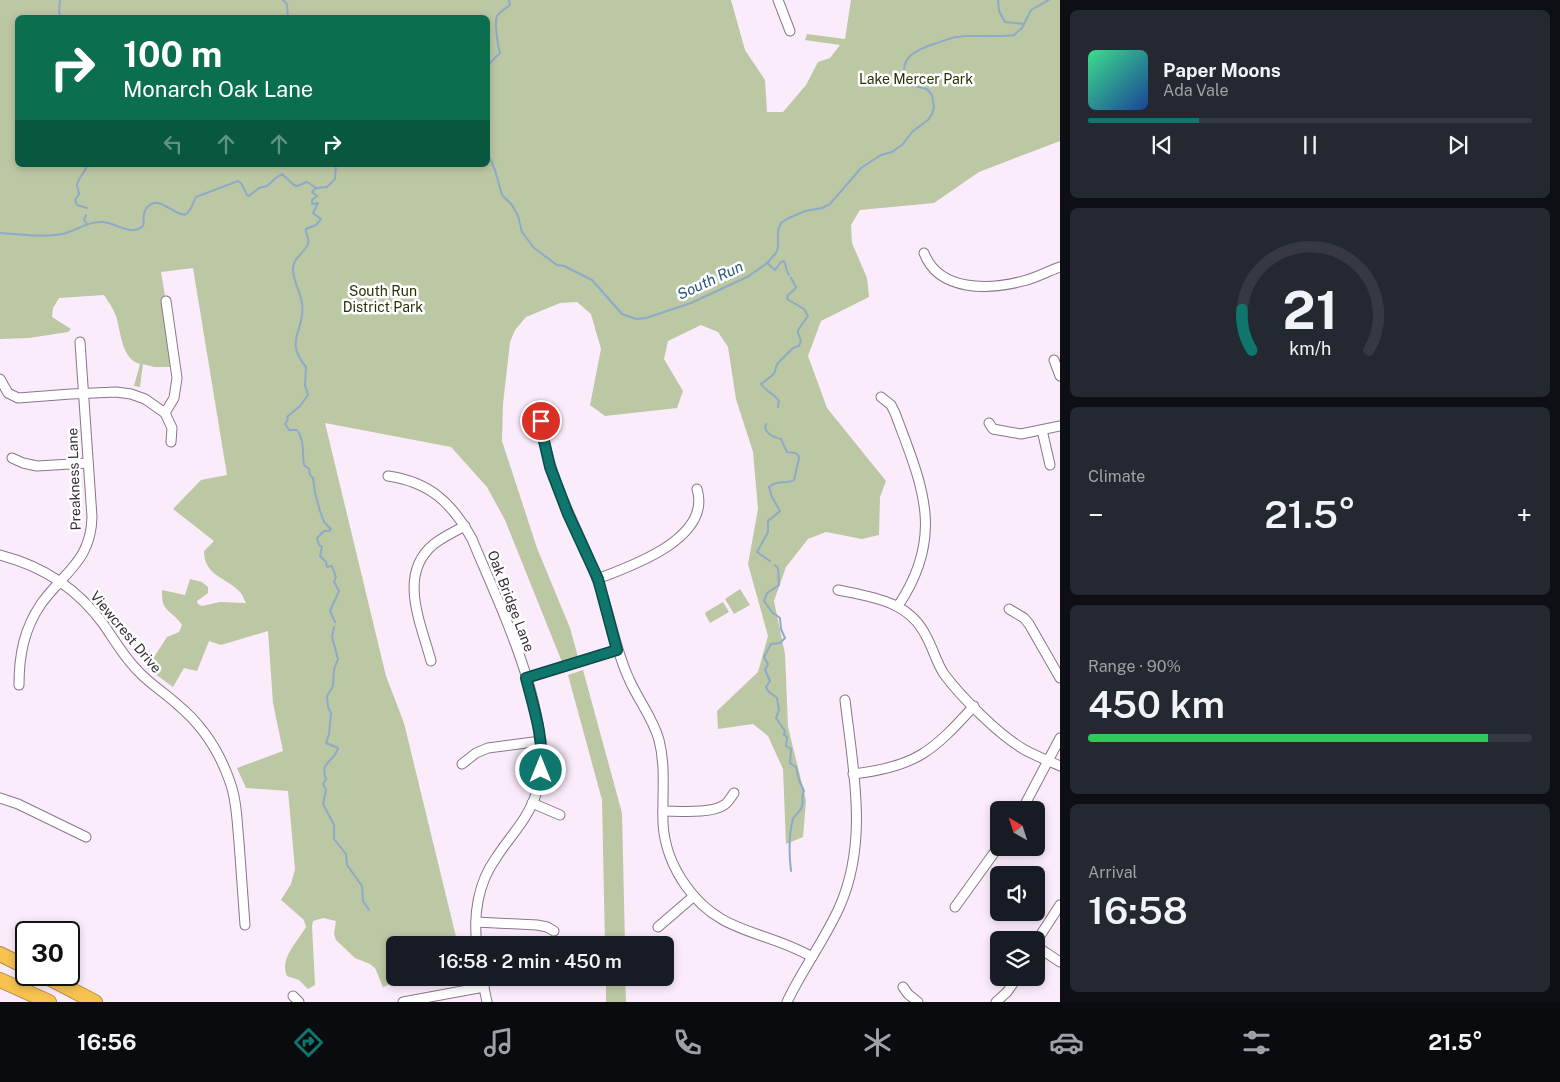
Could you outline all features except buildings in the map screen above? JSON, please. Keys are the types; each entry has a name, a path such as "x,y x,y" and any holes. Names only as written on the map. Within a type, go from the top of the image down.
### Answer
{"highway":[{"path":"0,954 15,962"},
{"path":"0,980 49,1002"},
{"path":"64,986 95,1002"}],"street":[{"path":"778,0 790,31"},
{"path":"924,253 932,269 940,276 967,285 984,287 1026,281 1060,267"},
{"path":"165,413 174,398 177,378 166,301"},
{"name":"Preakness Lane","path":"19,684 20,657 28,629 41,605 82,557 90,537 92,516 80,342"},
{"path":"1054,360 1060,376"},
{"path":"0,379 8,393 18,398 116,392 131,394 145,399 165,413 172,428 171,442"},
{"path":"881,397 890,405 895,413 919,481 926,512 926,534 923,555 912,583 898,606"},
{"path":"546,408 541,421 541,428 550,467 568,514 598,579 617,650 629,679 649,715 658,737 663,766 664,831 670,855 680,877 694,896 709,911 730,925 785,944 812,958"},
{"path":"989,423 993,429 1013,434 1060,426"},
{"path":"1042,430 1050,465"},
{"path":"12,458 23,463 38,466 88,463"},
{"name":"Oak Bridge Lane","path":"388,476 409,479 430,490 447,504 465,526 511,632 538,723 541,740 541,770 532,803 522,822 486,874 478,898 477,936"},
{"path":"598,579 646,559 678,538 696,514 699,502 697,489"},
{"path":"430,661 415,600 413,586 416,570 423,556 430,548 441,539 465,526"},
{"name":"Viewcrest Drive","path":"0,555 36,568 61,581 93,611 122,653 139,673 192,717 208,738 231,784 236,812 245,925"},
{"path":"838,590 876,597 898,606 911,615 920,625 944,673 974,706 1011,740 1026,750 1060,766"},
{"path":"1009,609 1024,618 1029,624 1060,678"},
{"path":"526,678 617,650"},
{"path":"787,1002 839,907 852,869 857,827 845,700"},
{"path":"853,774 904,764 926,752 941,741 974,706"},
{"path":"1027,801 1060,738"},
{"path":"462,764 476,753 488,748 541,740"},
{"path":"663,811 715,809 724,805 734,793"},
{"path":"0,798 18,804 86,837"},
{"path":"532,803 560,815"},
{"path":"955,907 992,856"},
{"path":"658,927 694,896"},
{"path":"1043,931 1060,905"},
{"path":"476,922 537,925 547,927 554,932"},
{"path":"1045,952 1060,962"},
{"path":"403,1002 467,986"},
{"path":"484,986 487,1002"},
{"path":"996,1002 1011,986"},
{"path":"903,987 918,1002"}],"green space":[{"path":"0,0 731,0 745,50 765,80 767,112 783,112 806,85 818,62 830,58 840,45 805,40 807,34 845,39 851,0 1060,0 1060,141 979,172 934,203 860,210 851,225 852,243 867,278 869,297 821,321 808,356 827,408 886,481 880,497 879,535 862,539 826,532 808,539 786,567 774,601 785,654 788,727 806,800 803,837 786,844 783,769 768,736 753,724 718,729 717,711 758,672 768,636 748,564 758,509 753,452 736,399 728,347 718,332 701,325 668,341 664,359 683,391 677,408 605,416 590,405 601,349 591,314 577,302 560,303 526,317 515,330 510,342 503,404 502,441 537,548 570,628 578,657 562,662 505,520 487,487 451,447 325,423 386,676 404,723 456,936 386,936 386,986 383,987 375,968 355,958 336,940 334,934 336,921 323,918 313,921 312,926 315,985 308,989 299,980 287,976 285,970 287,957 306,927 304,920 281,900 291,884 295,869 288,791 246,788 237,768 283,751 273,703 268,631 221,645 209,641 197,671 184,668 173,687 147,668 167,637 179,632 182,625 165,607 162,590 185,595 190,579 202,582 208,587 208,593 197,601 202,606 220,602 246,603 240,592 208,566 204,551 214,541 173,509 201,480 227,475 193,268 161,272 178,374 174,394 174,367 154,367 143,364 140,387 134,386 140,364 134,361 125,351 116,316 104,295 59,298 53,308 52,317 71,329 68,332 29,338 0,339"},
{"path":"740,589 750,605 734,614 725,599"},
{"path":"723,602 729,612 710,623 705,614 706,612"},
{"path":"583,670 622,813 625,936 605,936 602,800 568,675"},
{"path":"606,986 625,986 626,1002 606,1002"}],"waterway":[{"path":"60,0 60,15"},
{"path":"283,0 287,4 288,15"},
{"path":"490,63 500,53 496,19 510,5 509,0"},
{"path":"998,0 999,11 1005,22 1024,24"},
{"name":"South Run","path":"490,159 502,195 512,205 518,216 522,232 534,248 557,265 564,266 592,280 622,314 636,319 646,318 691,303 749,276 767,263 776,253 778,230 781,223 805,211 822,208 830,204 861,168 881,155 892,152 902,145 913,131 928,120 934,107 932,95 927,89 910,85 905,76 904,68 906,62 915,52 929,45 956,37 1014,35 1022,28 1031,10 1049,0"},
{"path":"86,167 78,182 79,194 75,200 77,205 87,208"},
{"name":"South Run","path":"0,233 39,236 54,235 67,233 98,222 133,230 143,226 145,211 150,205 155,203 166,206 177,213 186,214 196,197 238,181 249,196 259,188 267,186 282,174 297,186 307,182 316,188 327,187 335,179 336,167"},
{"path":"316,188 312,192 317,196 312,200 312,204 318,203 313,213 321,219 316,225 306,229 308,244 293,266 302,313 296,349 299,358 306,367 305,385 308,395 300,406 287,417 288,419 285,424 289,430 297,430 300,434 304,465 309,469 310,475 313,478 315,493 324,522 331,529 324,531 317,538 319,545 322,547 320,556 326,562 327,567 332,566 336,577 334,582 339,591 330,611 335,622"},
{"path":"86,215 84,220 87,224"},
{"path":"767,263 775,270 784,261 789,275"},
{"path":"778,407 779,401 761,384 774,374 777,364 793,348 799,346 801,341 798,330 808,316 804,309 787,299 788,295 796,287 791,278"},
{"path":"766,424 765,427 769,434 781,439 787,452 795,453 799,458 794,480 776,483 769,487 780,511 768,521 768,532 757,552 770,561"},
{"path":"775,565 778,568 779,585 767,593 764,601 772,612 780,618 781,629 785,638 780,643 771,644 764,657 768,664 765,670 770,681 766,687 777,698 779,710 776,718 785,731 784,735 787,737 786,746 791,749 790,763 796,767 804,791 801,808 793,819 790,832 789,852 791,871"},
{"path":"334,627 332,637 338,659 334,669 333,686 327,696 328,707 331,713 326,743 338,748 324,769 326,779 323,784 326,790 323,804 334,825 334,839 346,854 347,865 362,886 363,901 369,910"}],"route":[{"path":"541,421 550,467 568,514 598,579 617,650 526,678 541,740 541,770"}],"park label":[{"name":"Lake Mercer Park","path":"916,79"},
{"name":"South Run District Park","path":"383,300"}]}
